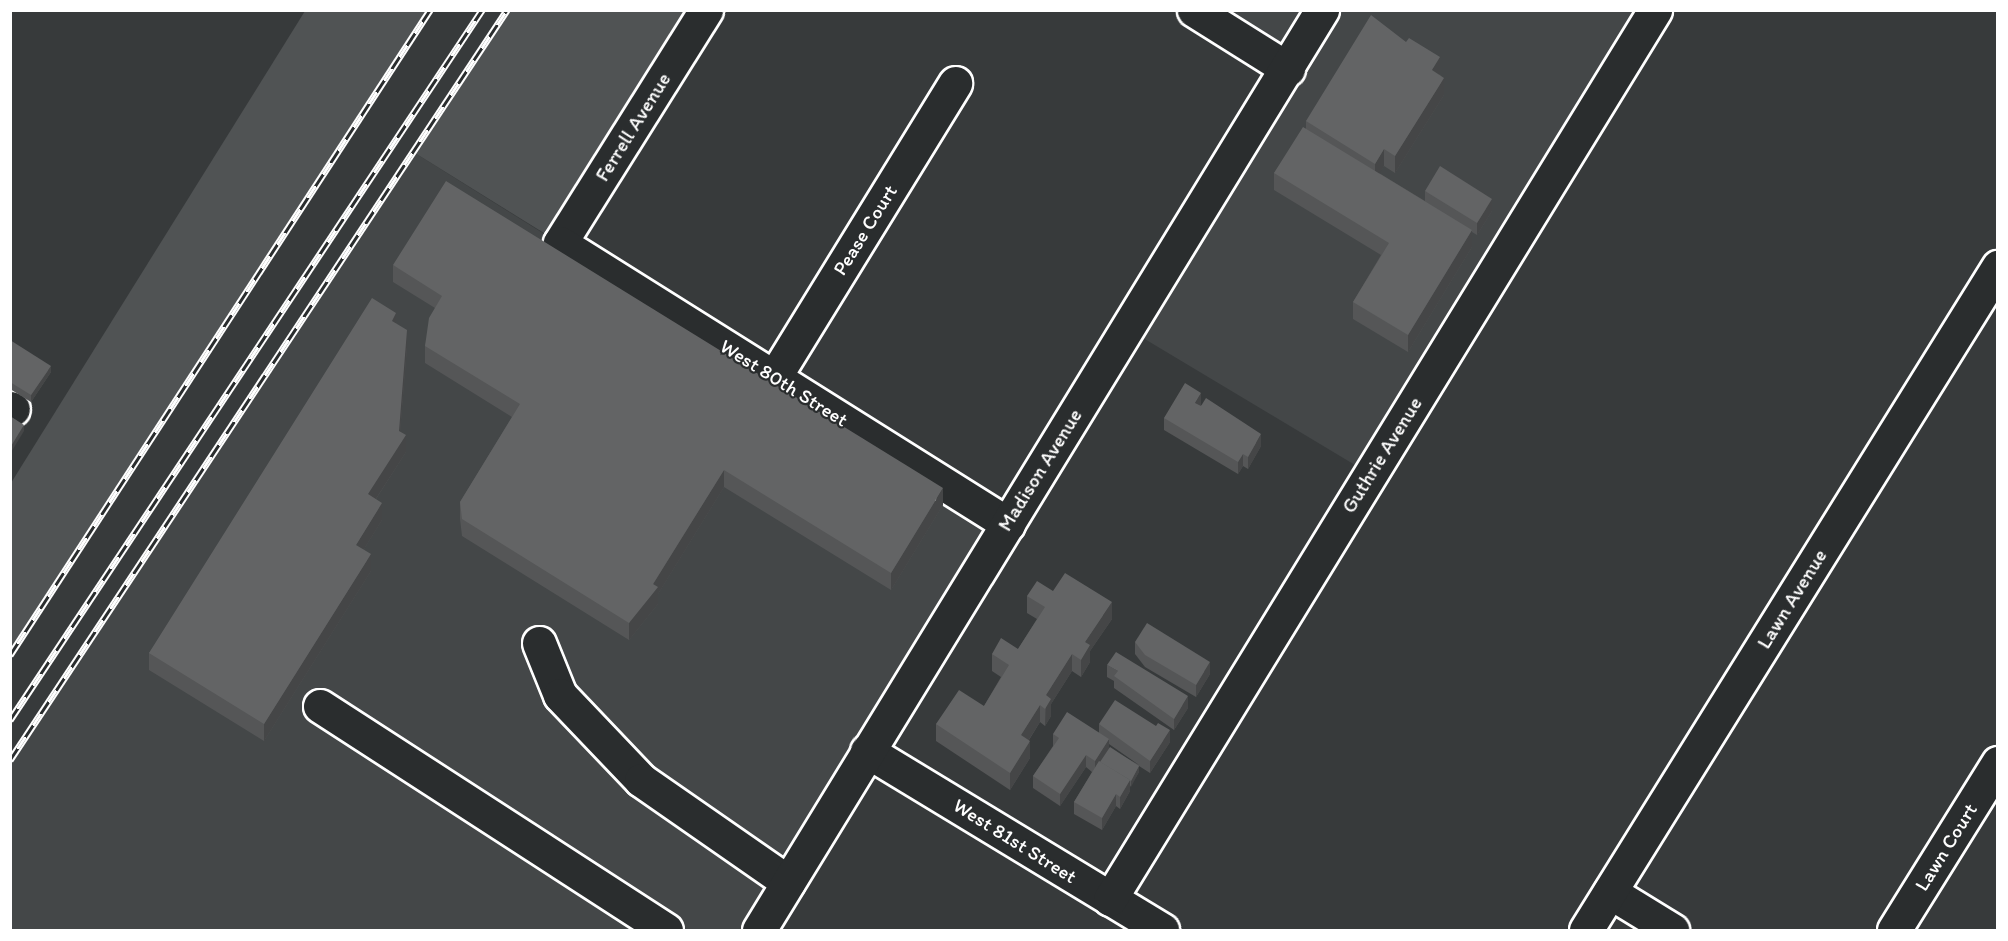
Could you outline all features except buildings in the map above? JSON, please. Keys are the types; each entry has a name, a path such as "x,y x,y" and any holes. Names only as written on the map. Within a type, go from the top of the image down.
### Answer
{"street":[{"name":"Ferrell Avenue","path":"560,243 706,10"},
{"path":"1194,10 1288,69"},
{"name":"Madison Avenue","path":"759,930 1322,10"},
{"name":"Guthrie Avenue","path":"1110,899 1655,10"},
{"name":"Pease Court","path":"775,376 955,83"},
{"name":"West 80th Street","path":"560,243 1008,524"},
{"name":"Lawn Avenue","path":"1586,930 1998,267"},
{"path":"539,643 560,695 641,780 788,882"},
{"path":"320,706 666,930"},
{"name":"West 81st Street","path":"867,751 1162,930"},
{"name":"Lawn Court","path":"1894,930 1998,764"},
{"path":"1610,892 1672,930"}],"shaded area":[{"path":"305,11 430,11 11,655 11,483"},
{"path":"507,11 706,11 560,243 415,153"},
{"path":"1194,11 1655,11 1370,474 1128,329 1287,69"},
{"path":"415,153 1008,524 759,930 11,930 11,760"}],"railway":[{"path":"10,655 430,10"},
{"path":"10,720 482,10"},
{"path":"10,760 507,10"}]}
